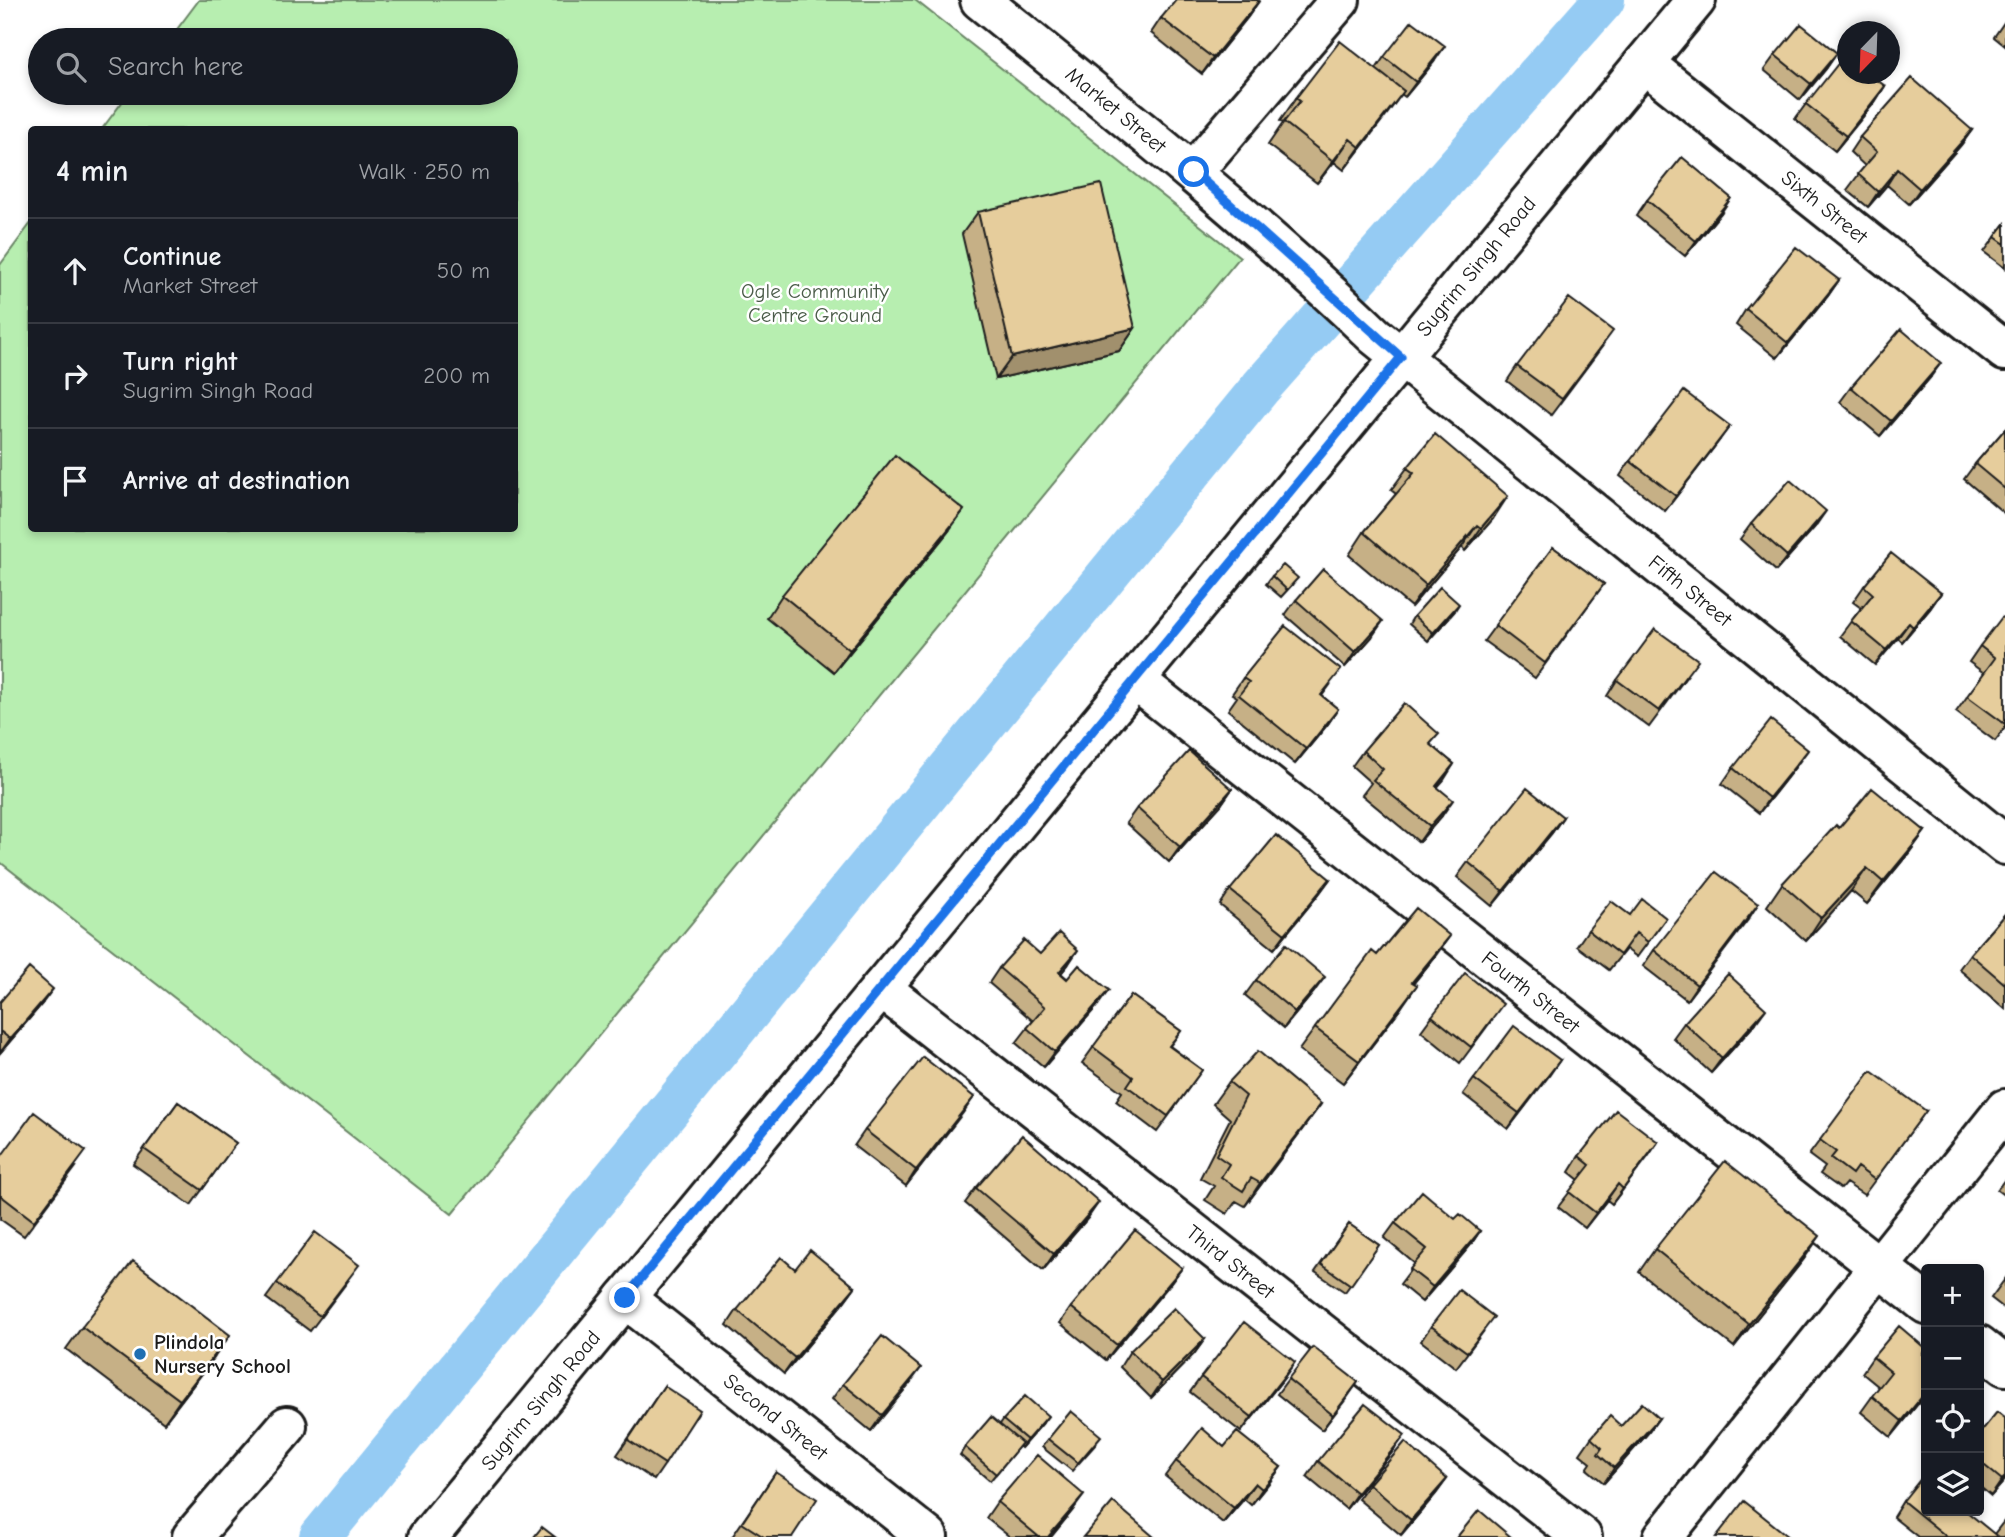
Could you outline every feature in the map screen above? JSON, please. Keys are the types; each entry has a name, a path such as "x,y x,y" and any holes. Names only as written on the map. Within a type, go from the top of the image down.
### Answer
{"street":[{"name":"Market Street","path":"979,0 1194,172 1388,347"},
{"path":"1194,172 1340,0"},
{"name":"Sugrim Singh Road","path":"428,1537 1135,680 1388,347 1644,63 1696,0"},
{"name":"Sixth Street","path":"1644,63 2005,351"},
{"name":"Fifth Street","path":"1388,347 2005,845"},
{"name":"Fourth Street","path":"1135,680 1921,1300"},
{"name":"Third Street","path":"881,988 1582,1537"},
{"path":"1663,1537 2005,1109"},
{"name":"Second Street","path":"625,1298 928,1537"},
{"path":"1984,1349 2005,1366"},
{"path":"192,1537 287,1426"}],"green space":[{"name":"Ogle Community Centre Ground","path":"199,0 915,0 1240,257 452,1214 0,862 0,265 28,227 28,532 518,532 518,126 104,126 120,105 518,105 518,28 178,28"}],"building":[{"path":"1176,0 1259,1 1213,58 1161,18"},
{"path":"1412,21 1445,46 1416,82 1384,57"},
{"path":"1801,24 1837,53 1811,84 1775,55"},
{"path":"1340,41 1404,91 1360,147 1350,139 1333,161 1284,122 1300,101 1296,98"},
{"path":"1837,65 1837,84 1885,86 1846,136 1806,104"},
{"path":"1912,78 1972,130 1920,189 1897,169 1878,192 1858,174 1877,152 1860,137"},
{"path":"1682,157 1731,198 1696,241 1647,200"},
{"path":"1101,184 1135,328 1012,357 978,212"},
{"path":"2005,224 2005,244 1995,237"},
{"path":"1796,247 1839,280 1788,343 1746,309"},
{"path":"1569,298 1613,331 1562,399 1517,366"},
{"path":"1901,329 1941,363 1891,421 1851,387"},
{"path":"1684,391 1730,426 1676,496 1630,461"},
{"path":"2005,429 2005,489 1975,464"},
{"path":"1435,434 1508,496 1481,528 1477,525 1426,585 1364,532 1414,473 1407,468"},
{"path":"895,455 964,510 850,650 782,595"},
{"path":"1790,480 1826,511 1787,556 1751,524"},
{"path":"1553,547 1604,584 1545,663 1495,625"},
{"path":"1891,553 1941,593 1913,627 1909,623 1886,650 1851,621 1873,594 1864,586"},
{"path":"1283,565 1298,578 1287,590 1272,576"},
{"path":"1323,569 1383,621 1355,652 1296,600"},
{"path":"1440,587 1459,604 1433,633 1414,616"},
{"path":"2002,617 2005,619 2005,724 1967,696 1995,658 1980,646"},
{"path":"1285,626 1341,670 1321,695 1338,709 1306,749 1239,695 1249,682 1243,678"},
{"path":"1655,629 1698,660 1659,711 1617,680"},
{"path":"1404,703 1439,734 1430,744 1454,764 1436,786 1453,800 1430,826 1373,780 1383,769 1363,751"},
{"path":"1771,720 1808,750 1769,798 1733,768"},
{"path":"1189,751 1232,789 1180,847 1137,808"},
{"path":"1527,788 1563,817 1503,891 1468,862"},
{"path":"1872,788 1925,831 1883,882 1867,868 1821,918 1782,884 1836,825 1839,828"},
{"path":"1276,835 1330,879 1285,934 1230,890"},
{"path":"1716,872 1758,904 1697,985 1654,950"},
{"path":"1642,899 1666,918 1648,942 1636,933 1620,955 1588,930 1611,901 1630,915"},
{"path":"1416,908 1450,936 1412,982 1417,985 1359,1061 1315,1028 1372,951 1377,955"},
{"path":"2005,914 2005,984 1970,954"},
{"path":"1059,933 1078,950 1059,972 1067,979 1079,965 1109,990 1055,1052 1027,1028 1045,1007 999,968 1024,940 1040,954"},
{"path":"1286,944 1325,977 1295,1012 1256,980"},
{"path":"29,968 53,989 10,1039 0,1031 0,1002"},
{"path":"1465,973 1503,1004 1471,1047 1432,1016"},
{"path":"1728,974 1766,1009 1722,1058 1684,1023"},
{"path":"1131,995 1181,1031 1169,1046 1202,1070 1168,1116 1127,1086 1133,1077 1093,1047"},
{"path":"1514,1026 1560,1060 1519,1113 1474,1079"},
{"path":"1258,1051 1321,1104 1260,1183 1251,1178 1243,1191 1221,1177 1229,1164 1216,1155 1246,1096 1229,1082"},
{"path":"923,1057 974,1097 916,1170 865,1130"},
{"path":"1871,1071 1926,1111 1875,1180 1857,1167 1852,1174 1831,1158 1836,1152 1820,1140"},
{"path":"178,1102 236,1143 202,1190 144,1149"},
{"path":"1616,1110 1658,1142 1623,1189 1618,1184 1596,1213 1569,1192 1590,1165 1579,1156"},
{"path":"34,1112 86,1151 34,1221 0,1195 0,1158"},
{"path":"1022,1135 1099,1202 1054,1254 976,1188"},
{"path":"1725,1161 1820,1236 1749,1324 1655,1249"},
{"path":"1422,1191 1455,1219 1460,1214 1480,1231 1433,1287 1410,1269 1427,1249 1395,1223"},
{"path":"1349,1224 1379,1245 1351,1285 1321,1264"},
{"path":"1135,1230 1182,1268 1117,1345 1071,1307"},
{"path":"315,1232 359,1265 320,1316 277,1283"},
{"path":"810,1250 855,1287 795,1358 737,1310 781,1257 795,1269"},
{"name":"Plindola Nursery School","path":"133,1261 230,1335 180,1400 82,1327"},
{"path":"1459,1290 1494,1317 1467,1352 1431,1326"},
{"path":"1174,1308 1205,1339 1162,1382 1130,1351"},
{"path":"1244,1322 1295,1362 1252,1417 1201,1377"},
{"path":"1899,1326 1921,1345 1921,1398 1902,1421 1872,1396 1891,1372 1873,1357"},
{"path":"882,1336 921,1368 882,1415 843,1384"},
{"path":"1313,1347 1358,1382 1333,1415 1288,1379"},
{"path":"664,1386 700,1410 665,1464 628,1440"},
{"path":"1025,1396 1048,1416 1027,1440 1003,1420"},
{"path":"1642,1403 1659,1418 1614,1468 1598,1454 1602,1448 1591,1438 1610,1416 1621,1426"},
{"path":"1365,1404 1405,1435 1357,1493 1318,1461"},
{"path":"1071,1411 1101,1436 1078,1463 1048,1439"},
{"path":"1997,1412 2005,1418 2005,1477 2002,1480 1984,1465 1984,1428"},
{"path":"991,1417 1022,1443 996,1474 965,1447"},
{"path":"1202,1428 1224,1447 1237,1432 1281,1467 1262,1489 1255,1483 1234,1508 1176,1461"},
{"path":"1405,1442 1447,1479 1411,1520 1369,1484"},
{"path":"1037,1455 1084,1495 1048,1537 1039,1537 997,1502"},
{"path":"776,1472 817,1499 792,1537 764,1537 742,1523"},
{"path":"1921,1478 1921,1516 1903,1501"},
{"path":"1744,1501 1789,1537 1716,1537"},
{"path":"1113,1502 1154,1537 1083,1537"},
{"path":"1479,1510 1511,1537 1457,1537"},
{"path":"1921,1516 1972,1516 1998,1537 1947,1537"},
{"path":"542,1527 555,1537 534,1537"}],"waterway":[{"path":"320,1537 1261,387 1604,0"}],"place":[{"name":"Plindola Nursery School","path":"140,1354"}],"route":[{"path":"625,1298 1401,357 1194,172"}]}
